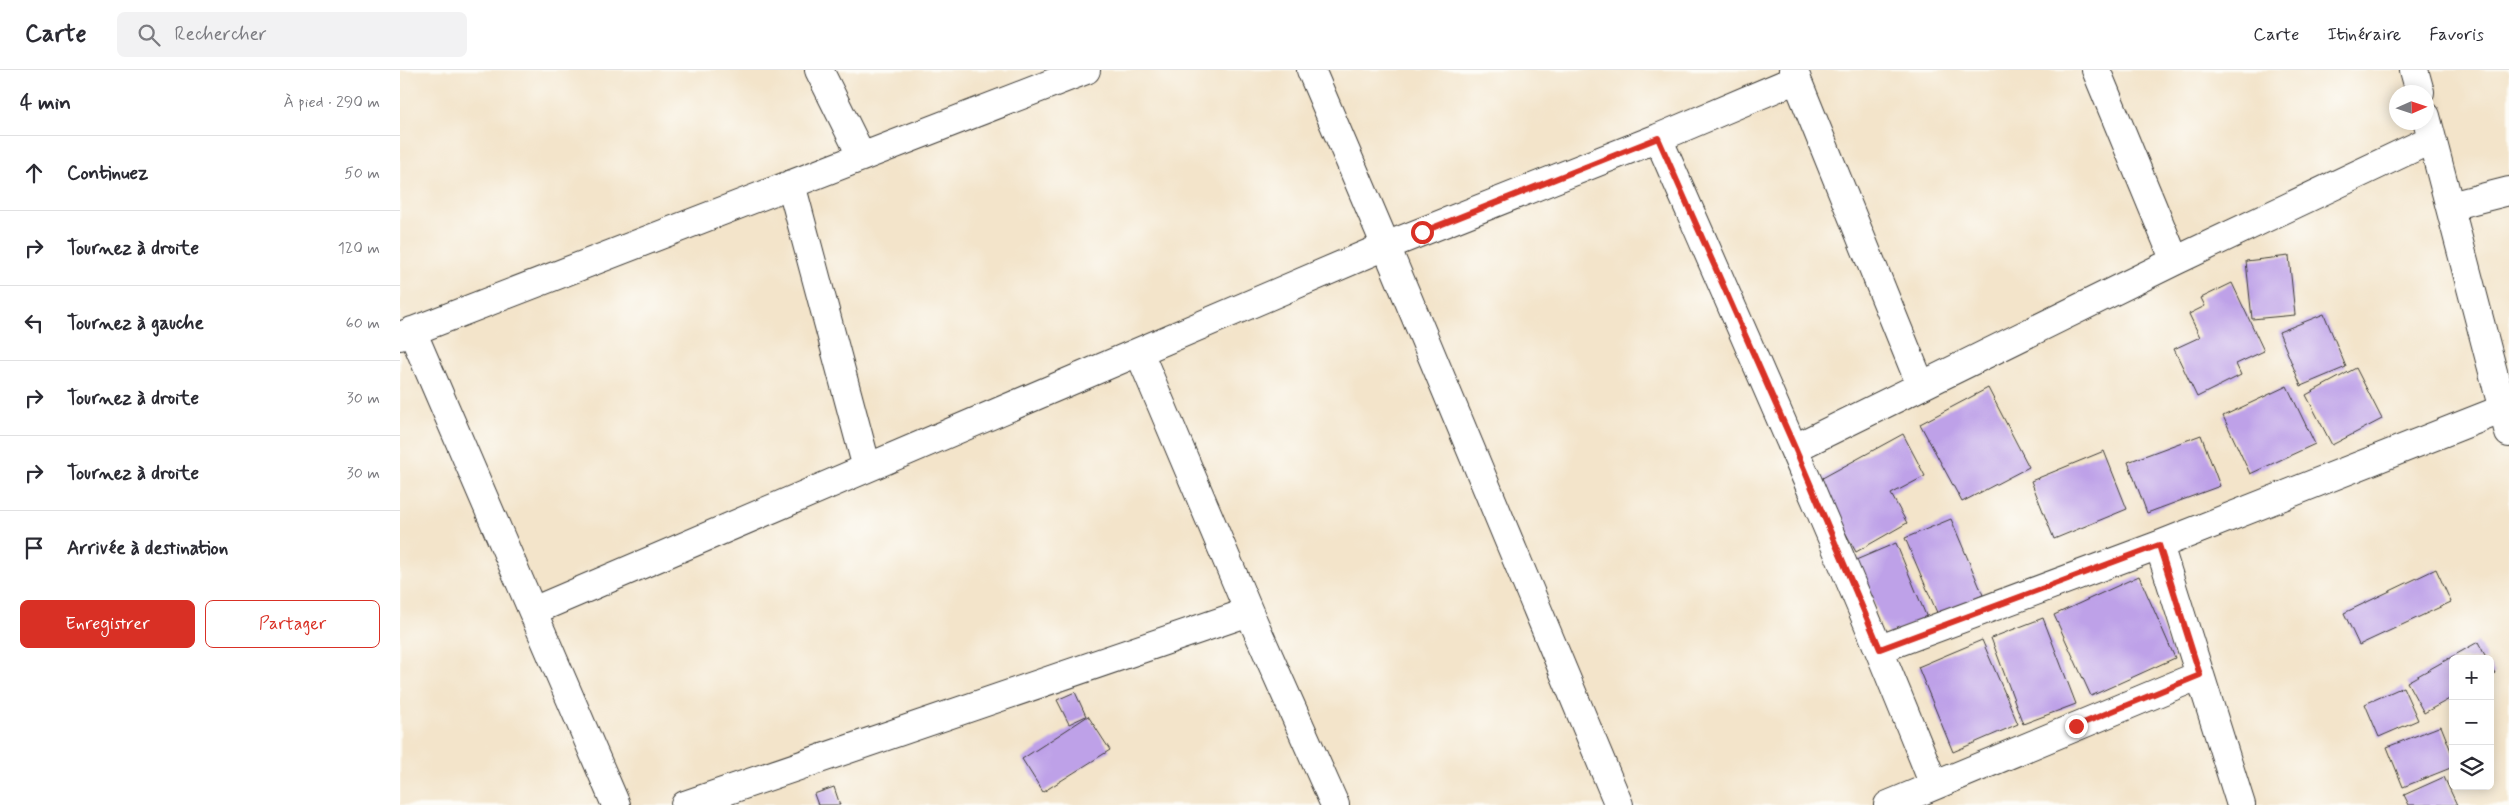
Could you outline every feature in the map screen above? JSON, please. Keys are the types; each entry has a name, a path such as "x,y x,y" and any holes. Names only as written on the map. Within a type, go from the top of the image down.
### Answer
{"street":[{"path":"819,70 862,157"},
{"path":"616,805 533,611 406,333 862,157 1055,76 1086,70"},
{"path":"1311,70 1619,805"},
{"path":"2096,70 2175,261"},
{"path":"2414,70 2418,85"},
{"path":"533,611 1386,246 1658,138 1795,74 1921,386"},
{"path":"1795,448 2175,261 2425,130"},
{"path":"1880,649 2159,545 2506,421 2430,130"},
{"path":"1658,138 1795,448 1880,649 1934,785"},
{"path":"791,184 868,468"},
{"path":"2450,206 2509,191"},
{"path":"1139,352 1249,612 1335,805"},
{"path":"2159,545 2241,805"},
{"path":"684,805 1249,612"},
{"path":"1888,805 2200,675"}],"building":[{"path":"2289,256 2295,315 2252,319 2246,261"},
{"path":"2232,283 2264,351 2236,364 2241,375 2197,397 2174,349 2200,337 2189,314 2205,306 2201,298"},
{"path":"2324,314 2346,367 2301,386 2279,332"},
{"path":"2356,368 2382,419 2332,445 2306,395"},
{"path":"2287,386 2315,444 2250,474 2223,416"},
{"path":"1988,388 2029,467 1962,502 1920,424"},
{"path":"1903,434 1925,476 1891,494 1907,523 1856,552 1817,481"},
{"path":"2201,435 2220,486 2147,513 2128,462"},
{"path":"2104,451 2127,509 2054,539 2031,481"},
{"path":"1951,519 1983,595 1938,615 1905,538"},
{"path":"1896,543 1927,618 1888,635 1856,560"},
{"path":"2436,569 2451,602 2359,645 2344,613"},
{"path":"2139,576 2175,658 2091,696 2054,615"},
{"path":"2043,618 2076,704 2023,724 1991,638"},
{"path":"1982,640 2018,724 1953,752 1918,667"},
{"path":"2478,642 2485,655 2455,655"},
{"path":"2449,658 2449,699 2424,713 2407,682"},
{"path":"2403,687 2418,720 2379,737 2365,704"},
{"path":"1075,692 1086,716 1069,724 1057,700"},
{"path":"1088,716 1110,750 1043,792 1022,759"},
{"path":"2441,726 2449,746 2449,769 2403,787 2387,747"},
{"path":"2444,777 2457,805 2409,805 2404,795"},
{"path":"834,787 840,805 818,805 814,794"}],"route":[{"path":"1422,232 1658,138 1795,448 1880,649 2159,545 2200,675 2076,726"}]}
